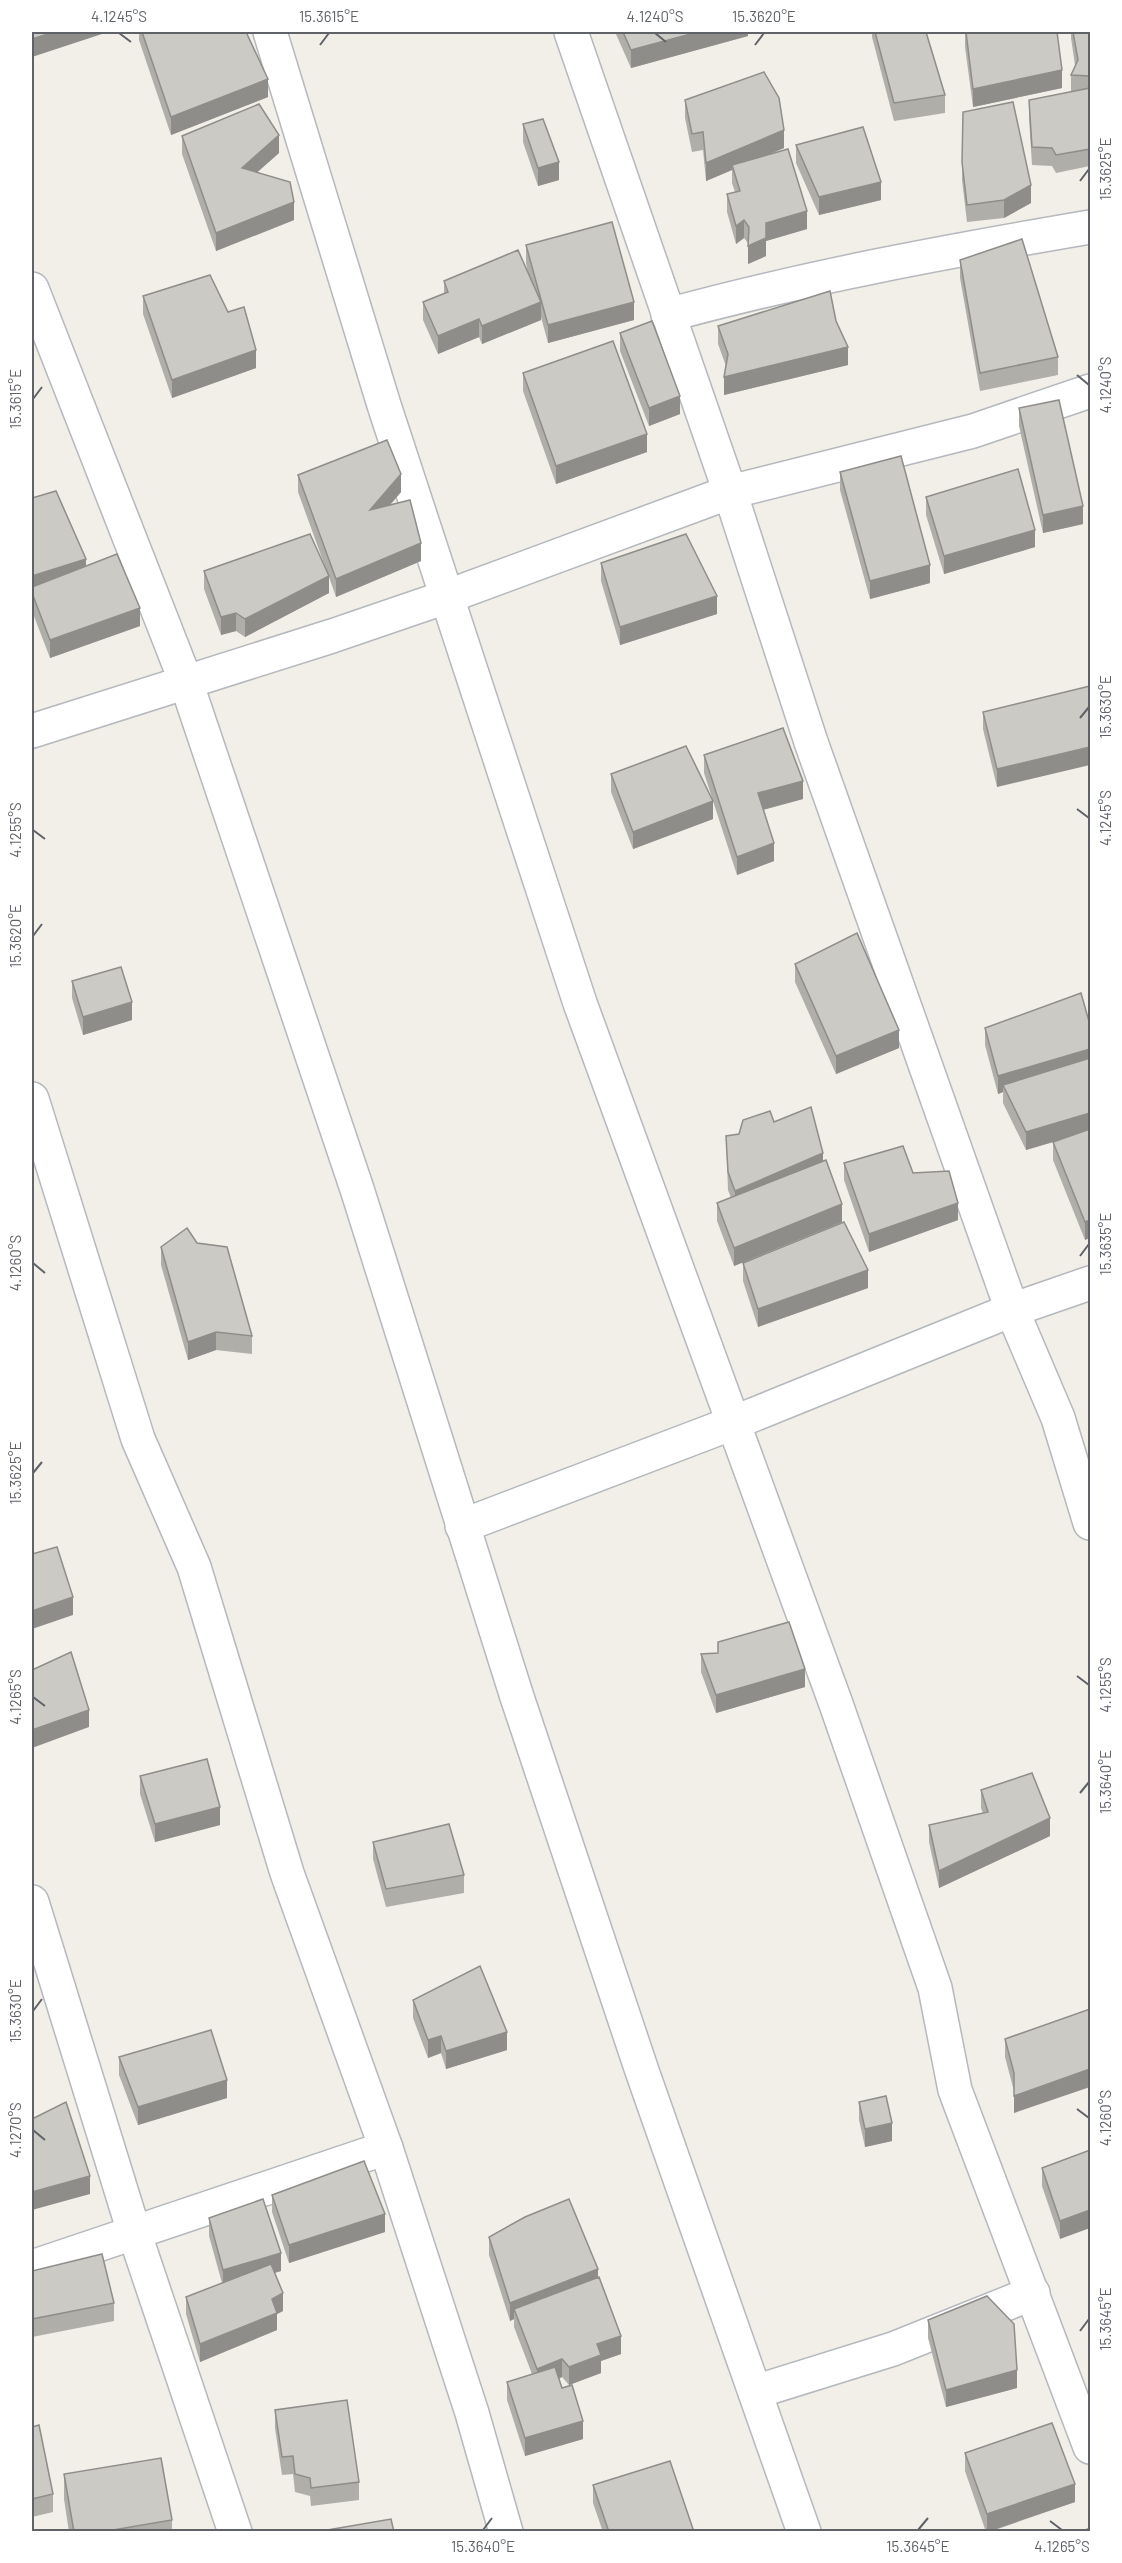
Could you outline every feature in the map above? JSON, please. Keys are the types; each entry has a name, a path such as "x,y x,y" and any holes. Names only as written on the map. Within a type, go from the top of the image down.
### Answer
{"street":[{"path":"270,32 381,394 580,1003 836,1704 935,1988 955,2090 1090,2447"},
{"path":"571,32 730,492 811,742 1012,1310 1058,1418 1090,1523"},
{"path":"668,315 763,290 960,250 1090,227"},
{"path":"32,289 186,682 357,1189 462,1526 638,2060 804,2532"},
{"path":"32,730 446,597 730,492 973,432 1090,391"},
{"path":"32,1099 138,1439 195,1567 287,1873 386,2148 472,2413 506,2532"},
{"path":"462,1526 733,1423 1012,1310 1090,1283"},
{"path":"32,1902 134,2232 235,2532"},
{"path":"32,2266 386,2148"},
{"path":"755,2392 893,2349 1033,2293"}],"building":[{"path":"32,32 54,32 32,39"},
{"path":"142,32 246,32 268,79 171,117"},
{"path":"623,32 698,32 631,50"},
{"path":"875,32 926,32 945,95 894,103"},
{"path":"966,32 1057,32 1062,70 973,89"},
{"path":"1073,32 1090,32 1090,76 1071,75 1078,60"},
{"path":"764,72 779,98 784,130 706,163 703,132 692,134 685,100"},
{"path":"1090,88 1090,149 1056,155 1052,148 1032,147 1029,100"},
{"path":"1013,102 1031,185 1004,200 967,205 962,162 963,112"},
{"path":"259,104 279,135 242,168 290,182 294,202 216,233 182,136"},
{"path":"543,119 559,162 538,168 523,124"},
{"path":"863,127 881,182 819,197 796,145"},
{"path":"788,149 807,211 766,223 766,238 748,246 749,227 744,220 736,226 727,194 740,191 732,165"},
{"path":"612,222 634,302 548,325 526,245"},
{"path":"1022,239 1058,357 980,373 960,260"},
{"path":"518,250 541,302 482,326 479,319 438,336 423,302 448,292 444,281"},
{"path":"210,275 228,312 244,307 256,350 172,380 143,296"},
{"path":"830,291 836,321 848,347 724,377 728,354 718,326"},
{"path":"652,321 680,396 649,408 620,333"},
{"path":"613,341 647,434 556,466 523,373"},
{"path":"1059,400 1083,506 1043,515 1019,408"},
{"path":"387,440 401,474 370,510 410,500 421,543 336,579 298,475"},
{"path":"901,456 930,565 870,581 840,472"},
{"path":"1018,469 1035,530 944,556 926,497"},
{"path":"56,491 86,559 32,576 32,498"},
{"path":"310,534 329,576 245,619 236,613 221,617 204,571"},
{"path":"686,534 717,596 620,627 601,563"},
{"path":"117,554 140,608 50,640 32,593 32,587"},
{"path":"1090,686 1090,747 997,769 983,712"},
{"path":"783,728 803,781 758,793 774,843 737,857 704,755"},
{"path":"686,746 713,801 633,832 611,774"},
{"path":"857,933 899,1030 836,1056 795,964"},
{"path":"121,967 132,1002 83,1017 72,981"},
{"path":"1081,993 1090,1025 1090,1049 998,1076 985,1028"},
{"path":"1090,1058 1090,1113 1026,1132 1003,1085"},
{"path":"811,1107 823,1153 735,1191 728,1172 726,1136 739,1134 743,1120 770,1111 774,1122"},
{"path":"1090,1129 1090,1220 1085,1222 1053,1142"},
{"path":"903,1146 913,1173 949,1171 958,1203 869,1234 844,1163"},
{"path":"826,1160 842,1204 734,1248 717,1203"},
{"path":"844,1222 868,1270 758,1309 743,1263"},
{"path":"187,1228 197,1243 227,1247 252,1336 216,1332 188,1342 161,1247"},
{"path":"57,1547 73,1597 32,1611 32,1554"},
{"path":"789,1622 805,1669 716,1695 701,1654 718,1653 718,1642"},
{"path":"71,1652 89,1710 32,1730 32,1670"},
{"path":"207,1759 220,1807 155,1824 140,1776"},
{"path":"1032,1773 1050,1818 939,1871 929,1825 988,1812 981,1790"},
{"path":"449,1824 464,1875 386,1889 373,1842"},
{"path":"480,1966 507,2032 446,2051 441,2036 428,2040 413,2000"},
{"path":"1090,2009 1090,2069 1014,2096 1014,2073 1005,2039"},
{"path":"211,2030 227,2080 138,2107 119,2057"},
{"path":"886,2096 892,2123 865,2129 859,2102"},
{"path":"66,2102 90,2176 32,2192 32,2119"},
{"path":"1090,2150 1090,2210 1060,2221 1042,2168"},
{"path":"364,2161 385,2214 289,2245 272,2195"},
{"path":"263,2199 281,2253 223,2270 209,2218"},
{"path":"569,2199 598,2269 510,2303 489,2237 525,2217"},
{"path":"102,2254 114,2303 32,2319 32,2271"},
{"path":"271,2264 283,2293 272,2299 277,2313 200,2344 186,2297"},
{"path":"599,2277 621,2336 597,2344 601,2355 569,2367 562,2359 537,2369 514,2309"},
{"path":"987,2296 1014,2324 1017,2370 946,2390 928,2320"},
{"path":"555,2367 562,2388 572,2385 583,2421 525,2438 507,2382"},
{"path":"347,2400 359,2482 311,2488 310,2478 295,2474 293,2456 282,2457 275,2410"},
{"path":"1052,2423 1075,2484 987,2514 965,2453"},
{"path":"39,2425 53,2494 32,2499 32,2427"},
{"path":"161,2458 172,2520 101,2532 74,2532 64,2474"},
{"path":"670,2461 694,2532 609,2532 593,2485"},
{"path":"391,2519 394,2532 322,2532 322,2531"}]}
